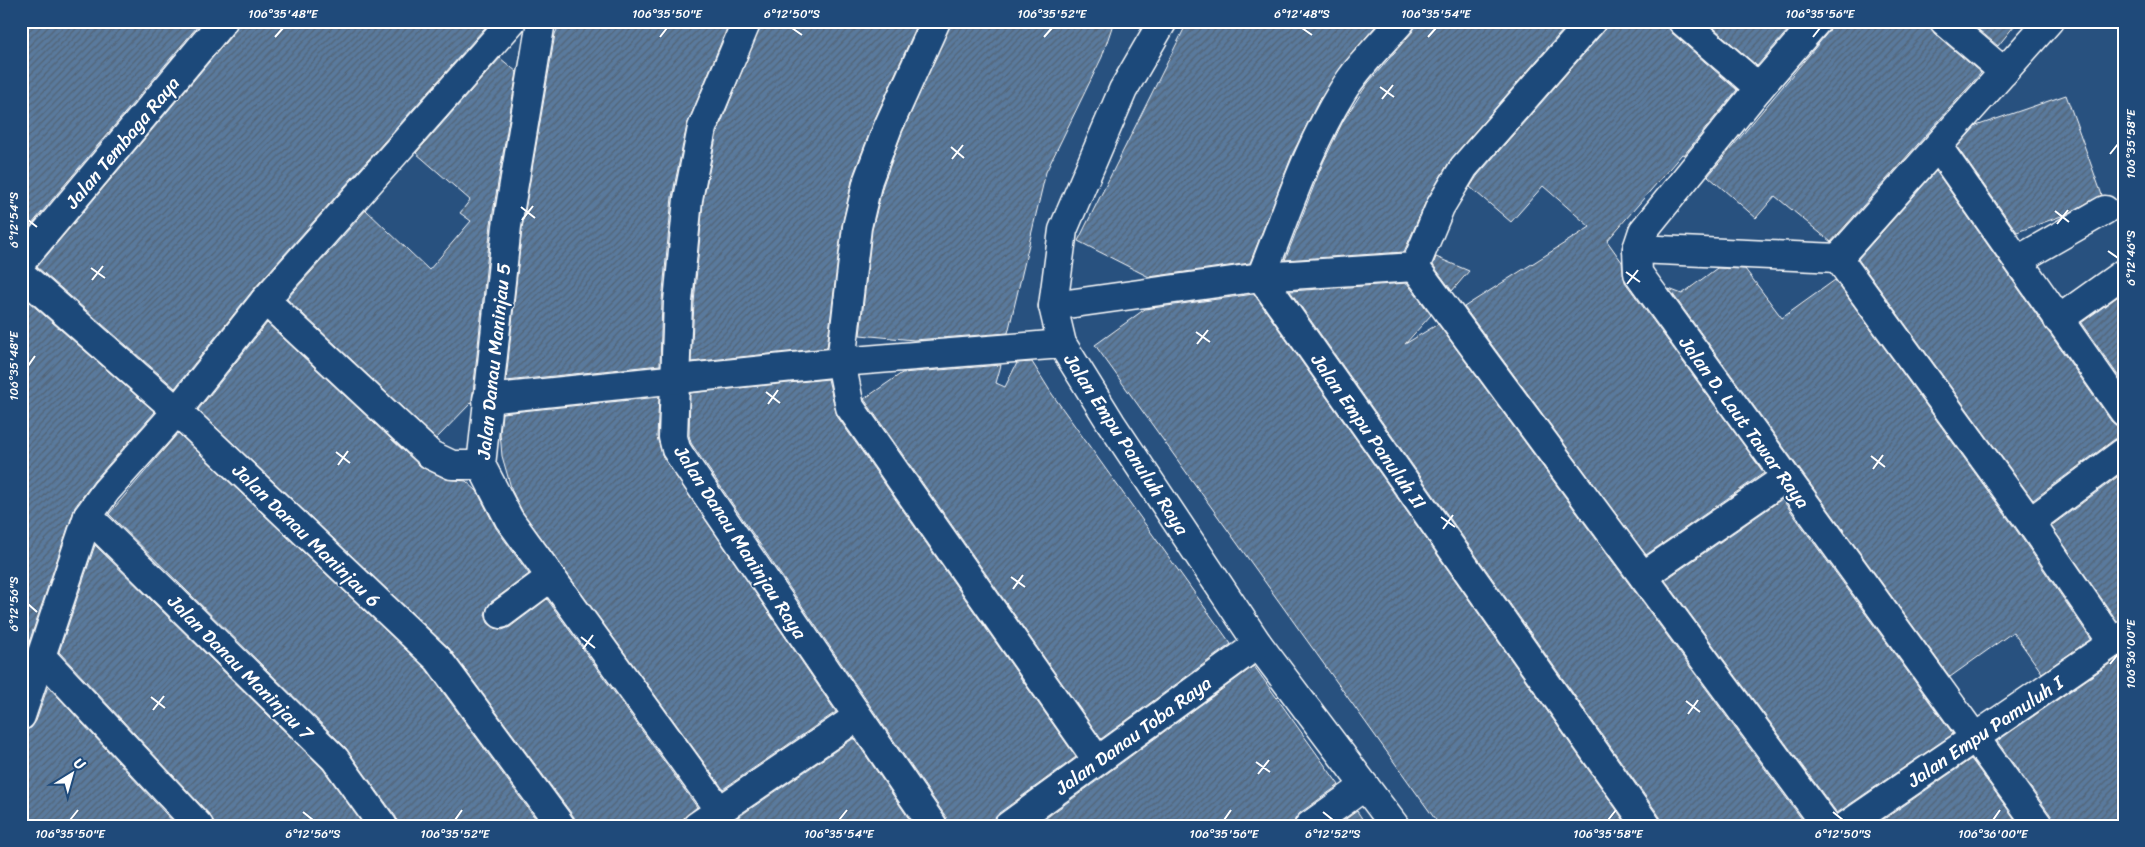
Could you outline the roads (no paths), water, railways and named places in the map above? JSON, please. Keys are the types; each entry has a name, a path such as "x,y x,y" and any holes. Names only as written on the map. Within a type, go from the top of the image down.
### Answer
{"street":[{"name":"Jalan Tembaga Raya","path":"21,262 223,21"},
{"path":"21,716 88,516 106,491 177,411 265,300 512,21"},
{"name":"Jalan Danau Maninjau 5","path":"541,21 507,226 481,465 509,519 719,810"},
{"name":"Jalan Danau Maninjau Raya","path":"748,21 702,128 688,199 678,302 673,436 676,449 933,826"},
{"path":"936,21 888,127 868,180 857,227 841,362 850,407 1097,760"},
{"name":"Jalan Empu Panuluh Raya","path":"1163,21 1123,90 1063,230 1053,306 1062,344 1111,423 1258,644 1395,826"},
{"path":"1261,277 1316,142 1331,112 1354,77 1401,21"},
{"path":"1416,266 1440,208 1464,168 1592,21"},
{"path":"1682,21 1759,88"},
{"name":"Jalan D. Laut Tawar Raya","path":"1817,21 1759,88 1643,231 1637,249 1638,273 2039,826"},
{"path":"1944,21 2004,72"},
{"path":"1838,258 1938,148 2049,21"},
{"path":"1938,148 2124,412"},
{"path":"2018,260 2105,210"},
{"path":"1637,249 1838,258"},
{"path":"1838,258 2030,522 2118,639"},
{"path":"1053,306 1261,277 1416,266"},
{"path":"1416,266 1827,826"},
{"path":"2058,320 2124,273"},
{"name":"Jalan Danau Maninjau 6","path":"21,274 177,411 438,659 561,826"},
{"name":"Jalan Empu Panuluh II","path":"1261,277 1647,826"},
{"path":"265,300 431,455 452,465 481,465"},
{"path":"487,399 841,362 1062,344"},
{"path":"2030,522 2124,452"},
{"path":"1643,576 1785,478"},
{"name":"Jalan Danau Maninjau 7","path":"88,516 335,759 383,826"},
{"path":"501,614 551,577"},
{"name":"Jalan Empu Pamuluh I","path":"1846,826 2118,639"},
{"name":"Jalan Danau Toba Raya","path":"1008,826 1258,644"},
{"path":"42,657 199,826"},
{"path":"697,826 857,717"},
{"path":"1310,826 1365,786"}]}
